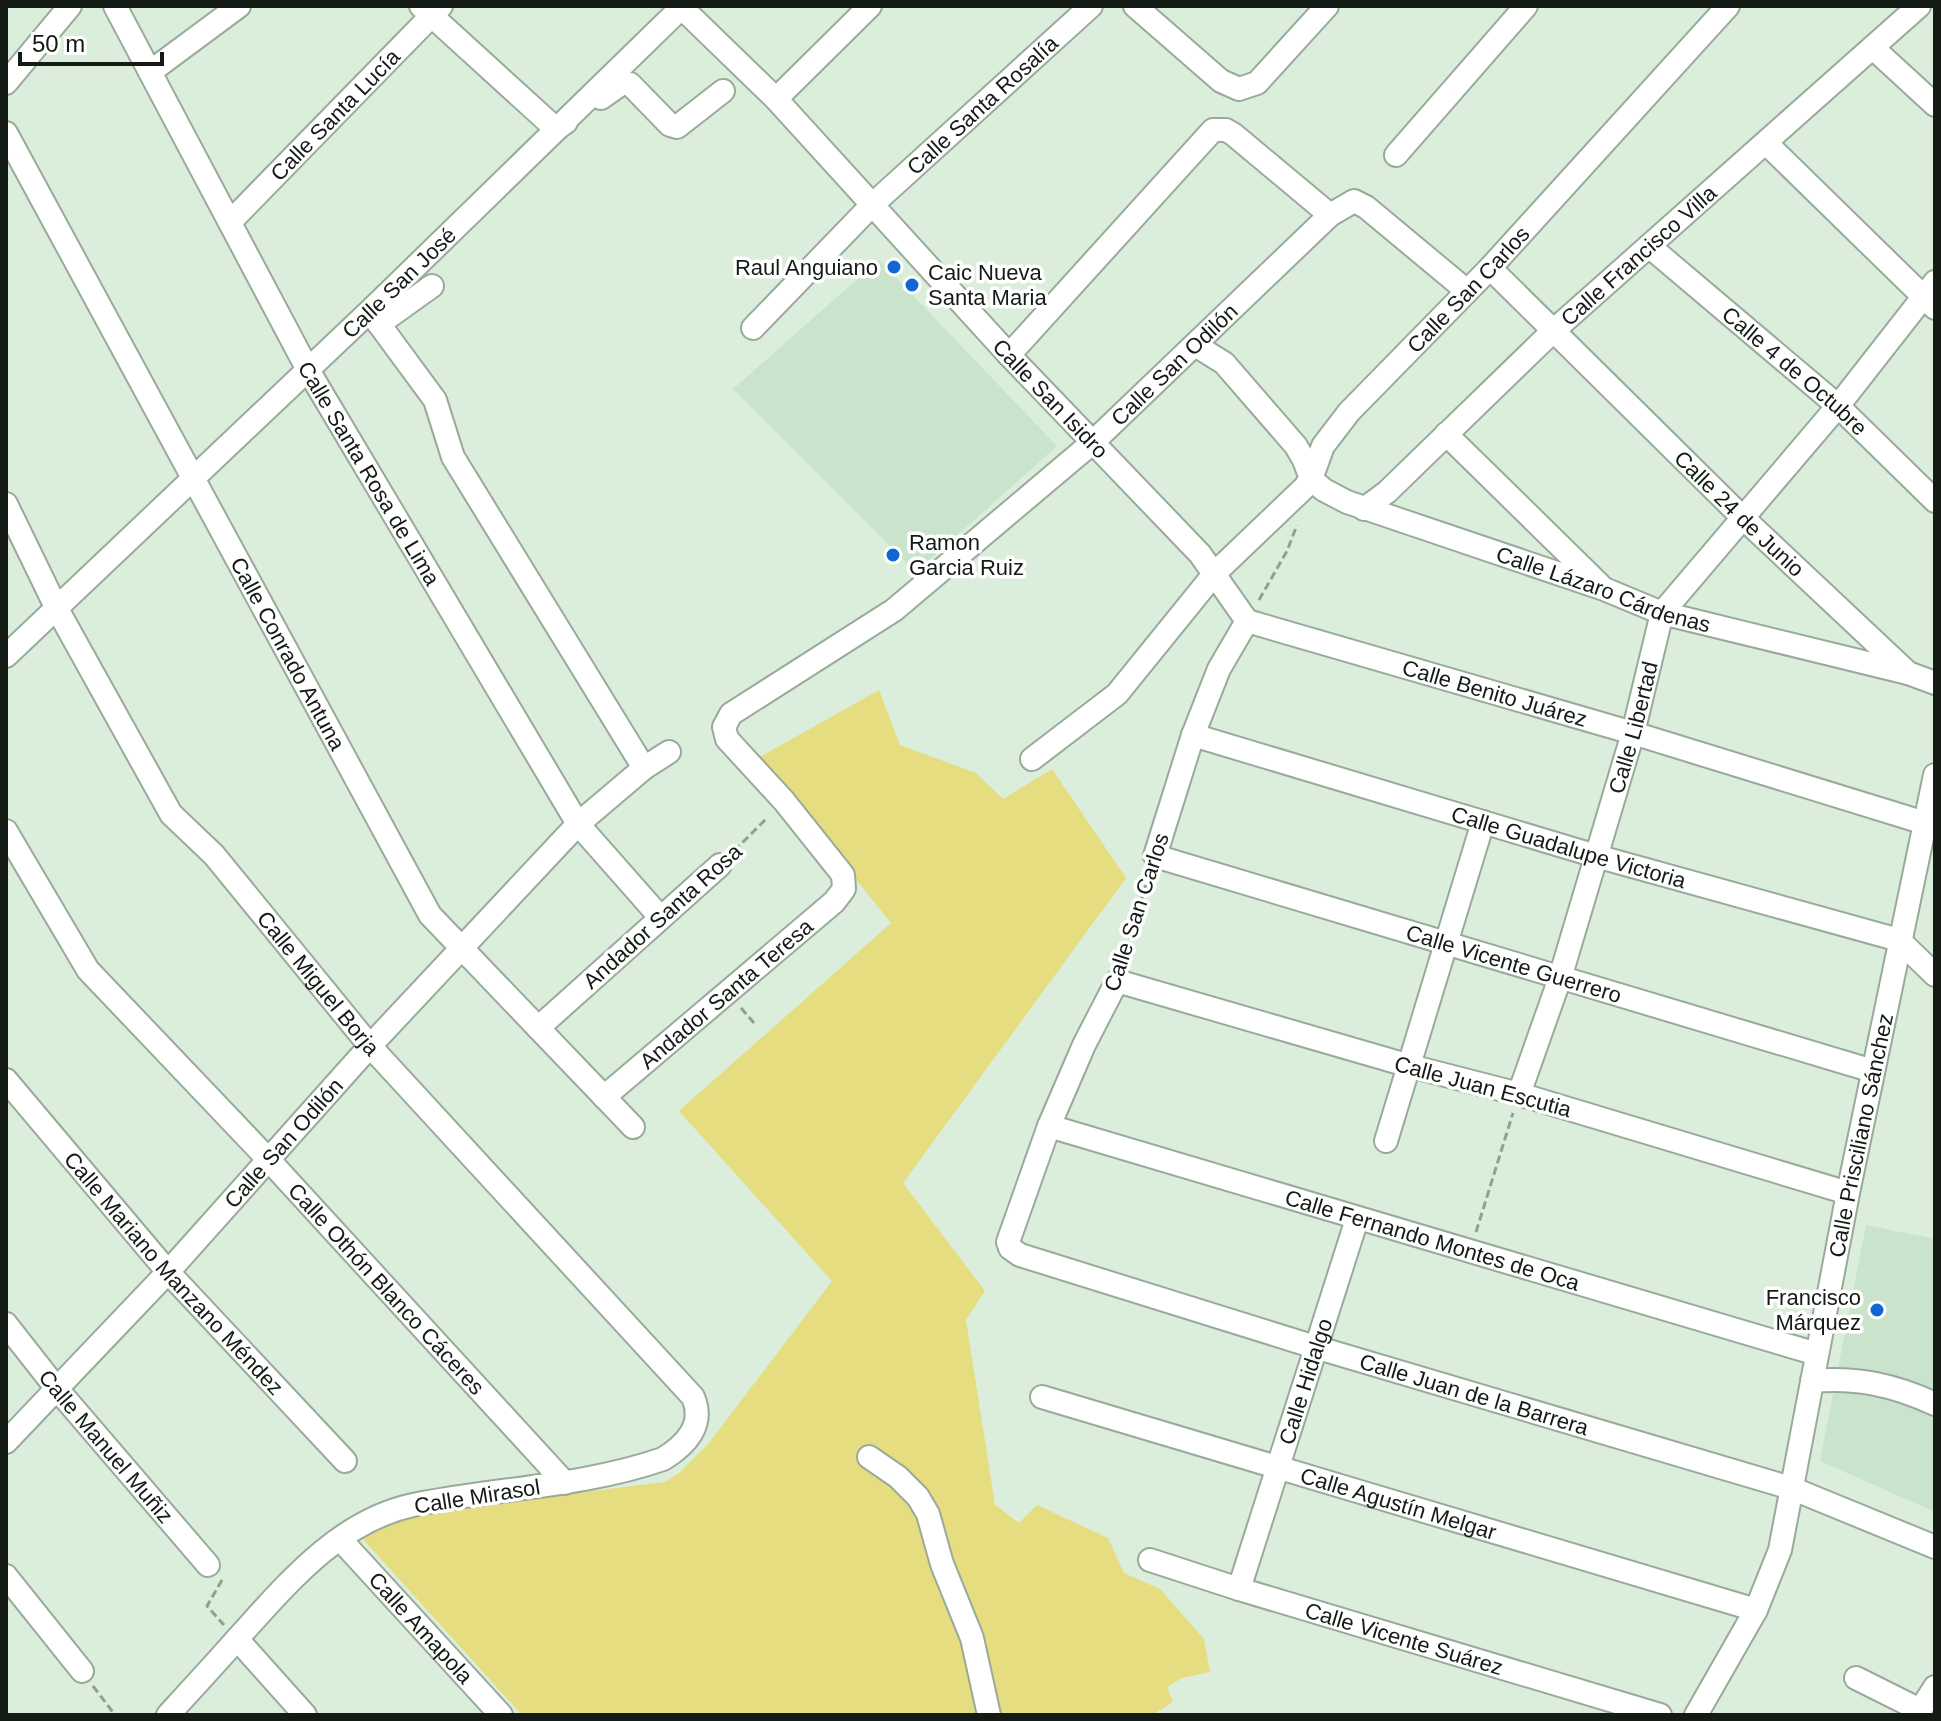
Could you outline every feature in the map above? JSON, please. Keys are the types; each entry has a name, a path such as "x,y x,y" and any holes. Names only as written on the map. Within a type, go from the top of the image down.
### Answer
{"street":[{"path":"6,83 70,6"},
{"name":"Calle Santa Rosa de Lima","path":"115,6 308,370 578,824 660,917"},
{"path":"150,72 239,6"},
{"name":"Calle San Isidro","path":"681,6 776,99 1009,355 1215,573 1240,609"},
{"name":"Calle San José","path":"6,656 308,370 376,316 556,129 681,6"},
{"path":"776,99 870,6"},
{"name":"Calle Santa Rosalía","path":"753,328 872,205 1091,6"},
{"path":"1135,6 1221,81 1239,89 1257,83 1327,6"},
{"path":"1396,155 1526,6"},
{"name":"Calle San Carlos","path":"1032,759 1117,694 1215,573 1307,484 1331,433 1490,268 1728,6"},
{"name":"Calle Francisco Villa","path":"1364,509 1387,492 1552,332 1919,6"},
{"path":"431,9 556,129 625,83 635,86 673,127 680,126 723,91"},
{"name":"Calle Santa Lucía","path":"230,222 431,9"},
{"path":"1873,48 1935,105"},
{"path":"1009,355 1208,134 1219,128 1233,134 1330,215"},
{"name":"Calle Conrado Antuna","path":"6,133 430,915 633,1127"},
{"path":"1767,144 1931,295"},
{"name":"Calle San Odilón","path":"784,801 727,739 724,727 731,714 894,610 1092,443 1330,215 1354,201 1366,207 1467,291"},
{"name":"Calle 4 de Octubre","path":"1649,246 1838,406 1935,501"},
{"name":"Calle 24 de Junio","path":"1490,268 1742,517 1908,673 1935,683"},
{"path":"432,286 376,316 435,400 453,457 644,768"},
{"name":"Calle Libertad","path":"1519,1094 1560,978 1633,733 1662,613 1931,295"},
{"path":"1195,345 1224,363 1296,446 1304,460 1307,484"},
{"path":"1446,434 1604,589"},
{"name":"Calle Lázaro Cárdenas","path":"1307,484 1364,509 1604,589 1662,613 1908,673"},
{"name":"Calle Miguel Borja","path":"6,504 56,607 164,805 214,855 370,1046 693,1397 698,1415"},
{"name":"Calle San Carlos","path":"1155,856 1193,735 1240,609"},
{"name":"Calle Benito Juárez","path":"1240,609 1925,823"},
{"name":"Calle Guadalupe Victoria","path":"1193,735 1596,856 1899,940 1935,975"},
{"name":"Calle San Odilón","path":"6,1442 168,1272 267,1158 578,824 644,768 669,752"},
{"name":"Calle Prisciliano Sánchez","path":"1696,1715 1756,1610 1780,1550 1848,1193 1935,775"},
{"name":"Andador Santa Teresa","path":"604,1097 834,902 844,889 843,875 784,801"},
{"path":"1386,1141 1483,822"},
{"name":"Calle Othón Blanco Cáceres","path":"6,831 88,970 267,1158 565,1483"},
{"name":"Calle Vicente Guerrero","path":"1155,856 1873,1071"},
{"name":"Andador Santa Rosa","path":"538,1028 720,865"},
{"name":"Calle San Carlos","path":"1010,1248 1009,1235 1049,1126 1084,1045 1117,981"},
{"name":"Calle Juan Escutia","path":"1117,981 1410,1066 1519,1094 1848,1193"},
{"name":"Calle Mariano Manzano Méndez","path":"6,1080 168,1272 345,1461"},
{"name":"Calle Fernando Montes de Oca","path":"1049,1126 1817,1354"},
{"name":"Calle Hidalgo","path":"1239,1589 1357,1219"},
{"name":"Calle Juan de la Barrera","path":"1010,1248 1020,1255 1315,1347 1791,1488 1935,1547"},
{"name":"Calle Manuel Muñiz","path":"6,1324 57,1389 215,1573"},
{"path":"1812,1381 1837,1379 1868,1382 1904,1390 1935,1404"},
{"name":"Calle Agustín Melgar","path":"1042,1397 1756,1610"},
{"name":"Calle Mirasol","path":"168,1715 281,1590 340,1539 362,1525 411,1505 565,1483 663,1459 676,1451 692,1433 698,1415"},
{"path":"869,1457 898,1477 918,1497 928,1514 942,1564 972,1638 989,1715"},
{"name":"Calle Amapola","path":"340,1539 501,1715"},
{"name":"Calle Vicente Suárez","path":"1150,1560 1660,1715"},
{"path":"6,1576 82,1671"},
{"path":"237,1639 305,1715"},
{"path":"1856,1678 1918,1713 1935,1687"}],"path":[{"path":"1240,609 1287,551 1300,517 1307,484"},
{"name":"Andador Santa Rosa","path":"720,865 784,801"},
{"name":"Calle San Carlos","path":"1117,981 1155,856"},
{"path":"1471,1251 1519,1094"},
{"path":"207,1606 215,1573"},
{"path":"108,1705 115,1715"}],"shaded area":[{"path":"879,260 1057,446 916,572 733,389"},
{"path":"879,690 900,745 976,773 1003,799 1052,769 1126,878 903,1183 985,1291 966,1320 995,1505 1019,1523 1037,1505 1108,1538 1124,1573 1160,1589 1204,1639 1210,1672 1182,1678 1167,1687 1173,1702 1152,1715 522,1715 360,1536 428,1511 665,1482 679,1473 709,1443 832,1281 679,1111 891,923 758,758"},
{"path":"1866,1225 1935,1239 1935,1512 1820,1461"}],"place":[{"name":"Raul Anguiano","path":"894,267"},
{"name":"Caic Nueva Santa Maria","path":"912,285"},
{"name":"Ramon Garcia Ruiz","path":"893,555"},
{"name":"Francisco Márquez","path":"1877,1310"}]}
